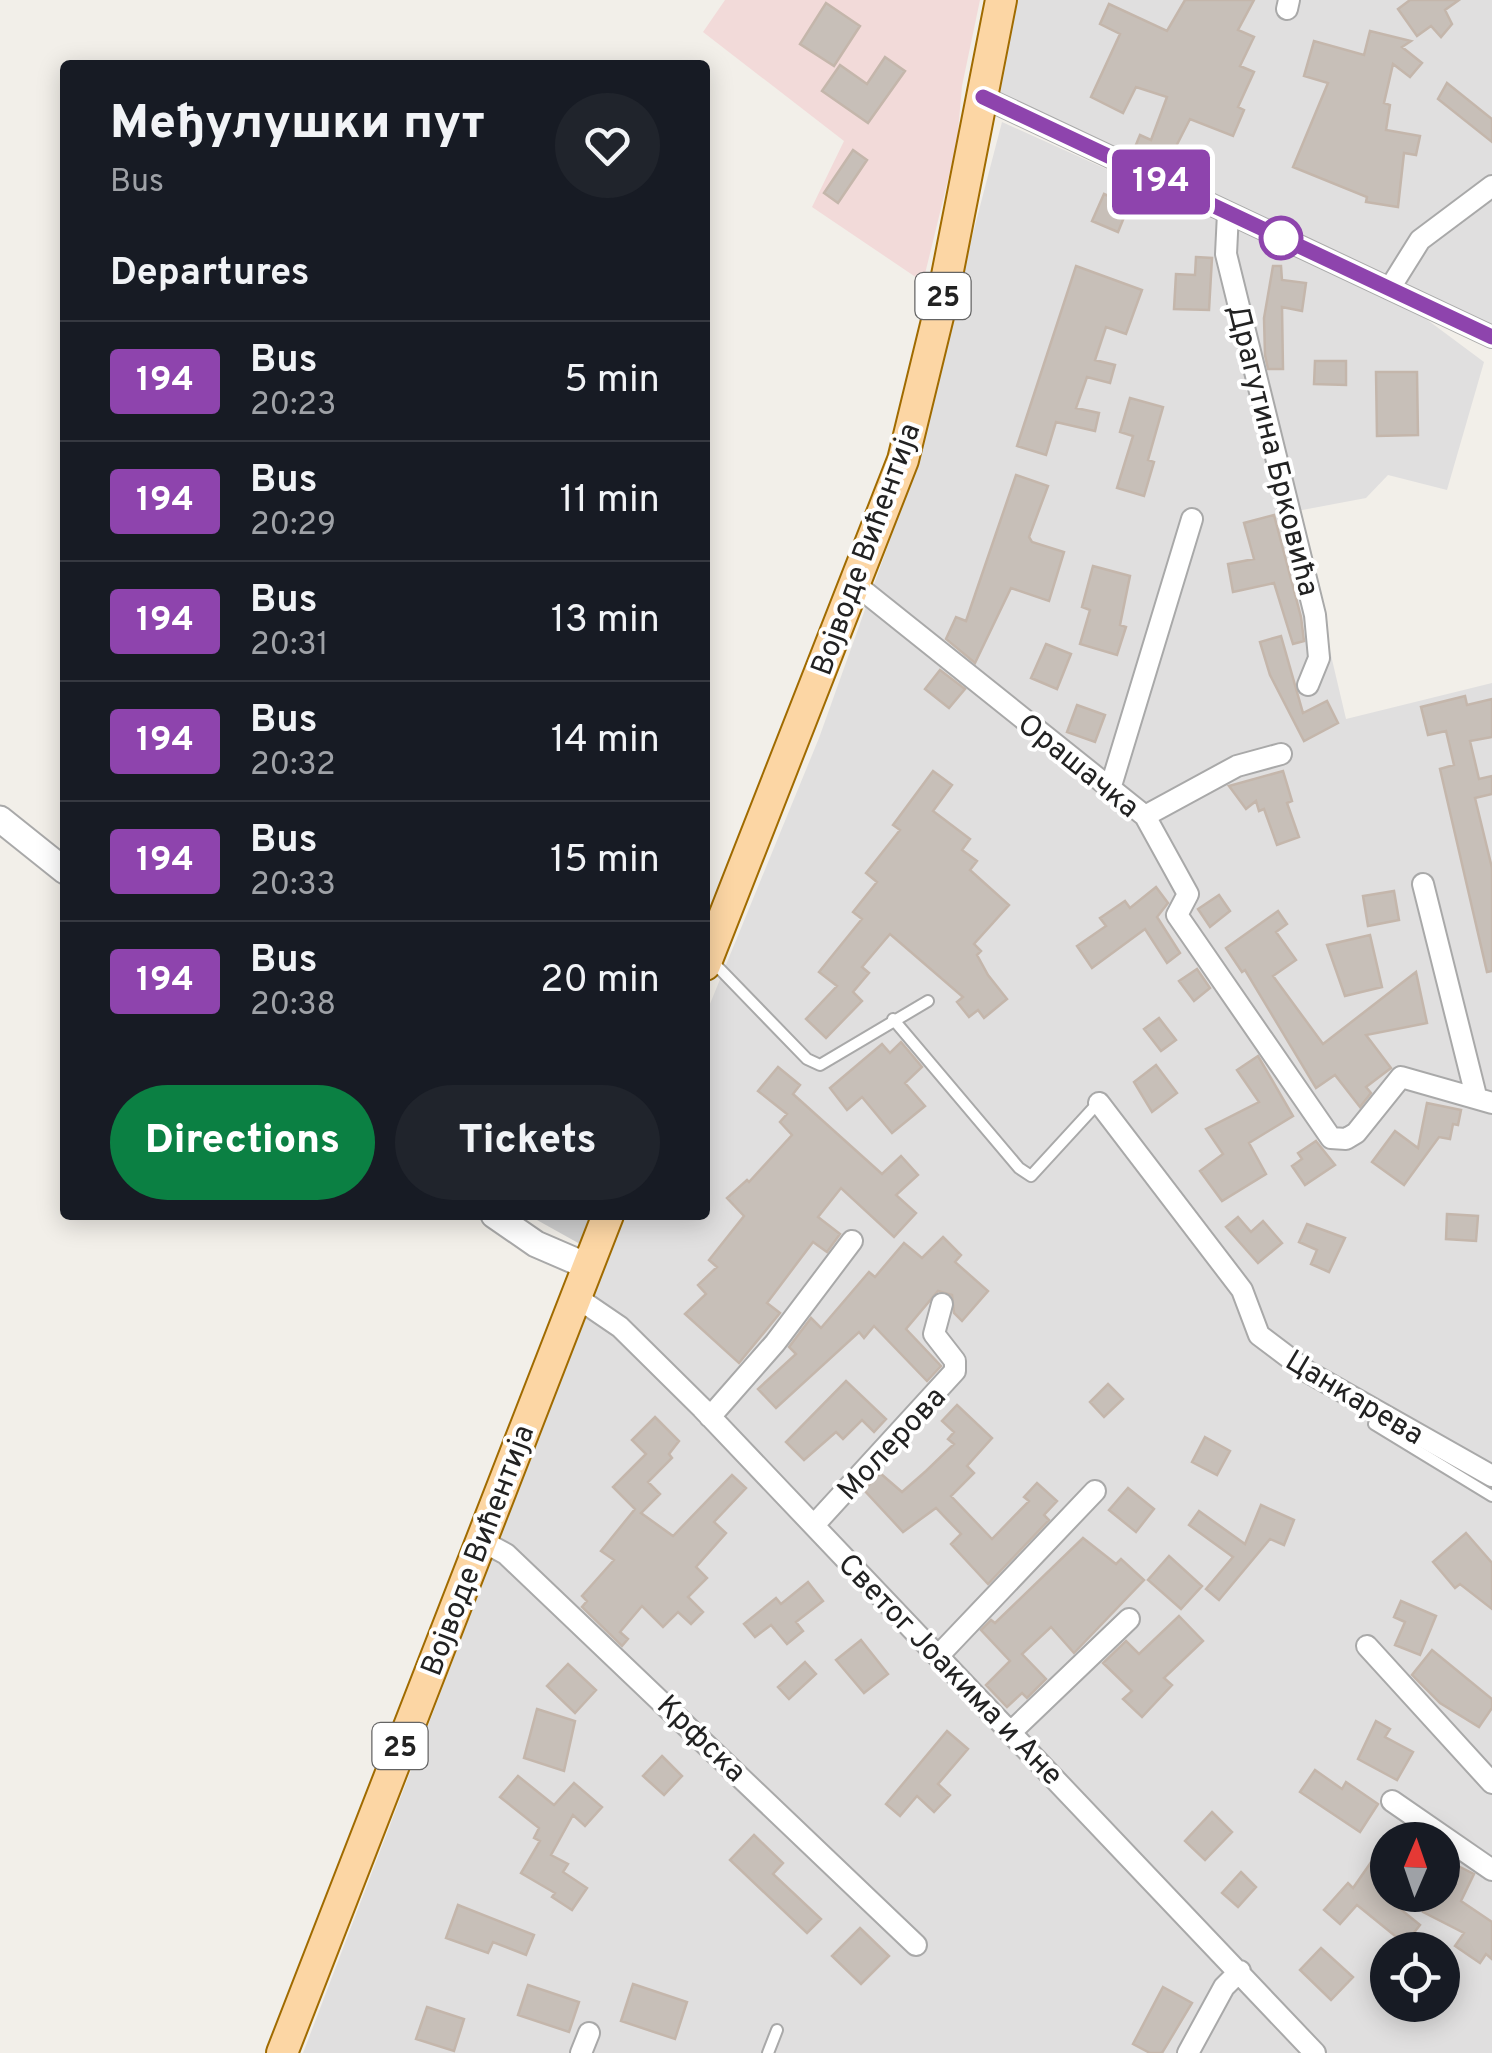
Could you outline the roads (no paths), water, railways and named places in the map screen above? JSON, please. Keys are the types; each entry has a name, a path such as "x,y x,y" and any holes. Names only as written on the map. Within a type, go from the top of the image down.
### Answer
{"main road":[{"name":"Војводе Вићентија","path":"710,953 892,492 915,418 1001,0"},
{"name":"Војводе Вићентија","path":"282,2053 606,1220"}],"street":[{"path":"983,97 1492,337"},
{"path":"1390,288 1420,240 1492,186"},
{"name":"Драгутина Брковића","path":"1228,213 1226,254 1315,615 1319,658 1308,686"},
{"path":"1110,789 1192,519"},
{"name":"Орашачка","path":"855,584 1144,816 1188,894 1176,915 1331,1138 1346,1139 1356,1133 1401,1077 1484,1100"},
{"path":"1144,816 1237,766 1280,754"},
{"path":"0,820 60,867"},
{"path":"1423,884 1484,1100"},
{"name":"Цанкарева","path":"1099,1102 1242,1290 1258,1335 1308,1372 1492,1476"},
{"path":"501,1220 536,1244 587,1266"},
{"path":"710,1417 775,1343 852,1241"},
{"name":"Светог Јоакима и Ане","path":"576,1297 620,1328 710,1417 1315,2053"},
{"name":"Молерова","path":"814,1526 955,1372 955,1361 934,1334 942,1304"},
{"path":"940,1655 1096,1491"},
{"name":"Крфска","path":"480,1540 520,1567 916,1945"},
{"path":"1011,1732 1128,1618"},
{"path":"1367,1646 1492,1783"},
{"path":"1392,1802 1492,1870"},
{"path":"1188,2053 1224,1987 1240,1971"},
{"path":"581,2053 590,2032"}],"lane":[{"path":"710,964 813,1063 832,1060 893,1018 928,1001"},
{"path":"893,1018 1019,1168 1031,1176 1099,1102"},
{"path":"1374,1424 1492,1496"},
{"path":"768,2053 777,2030"}]}
